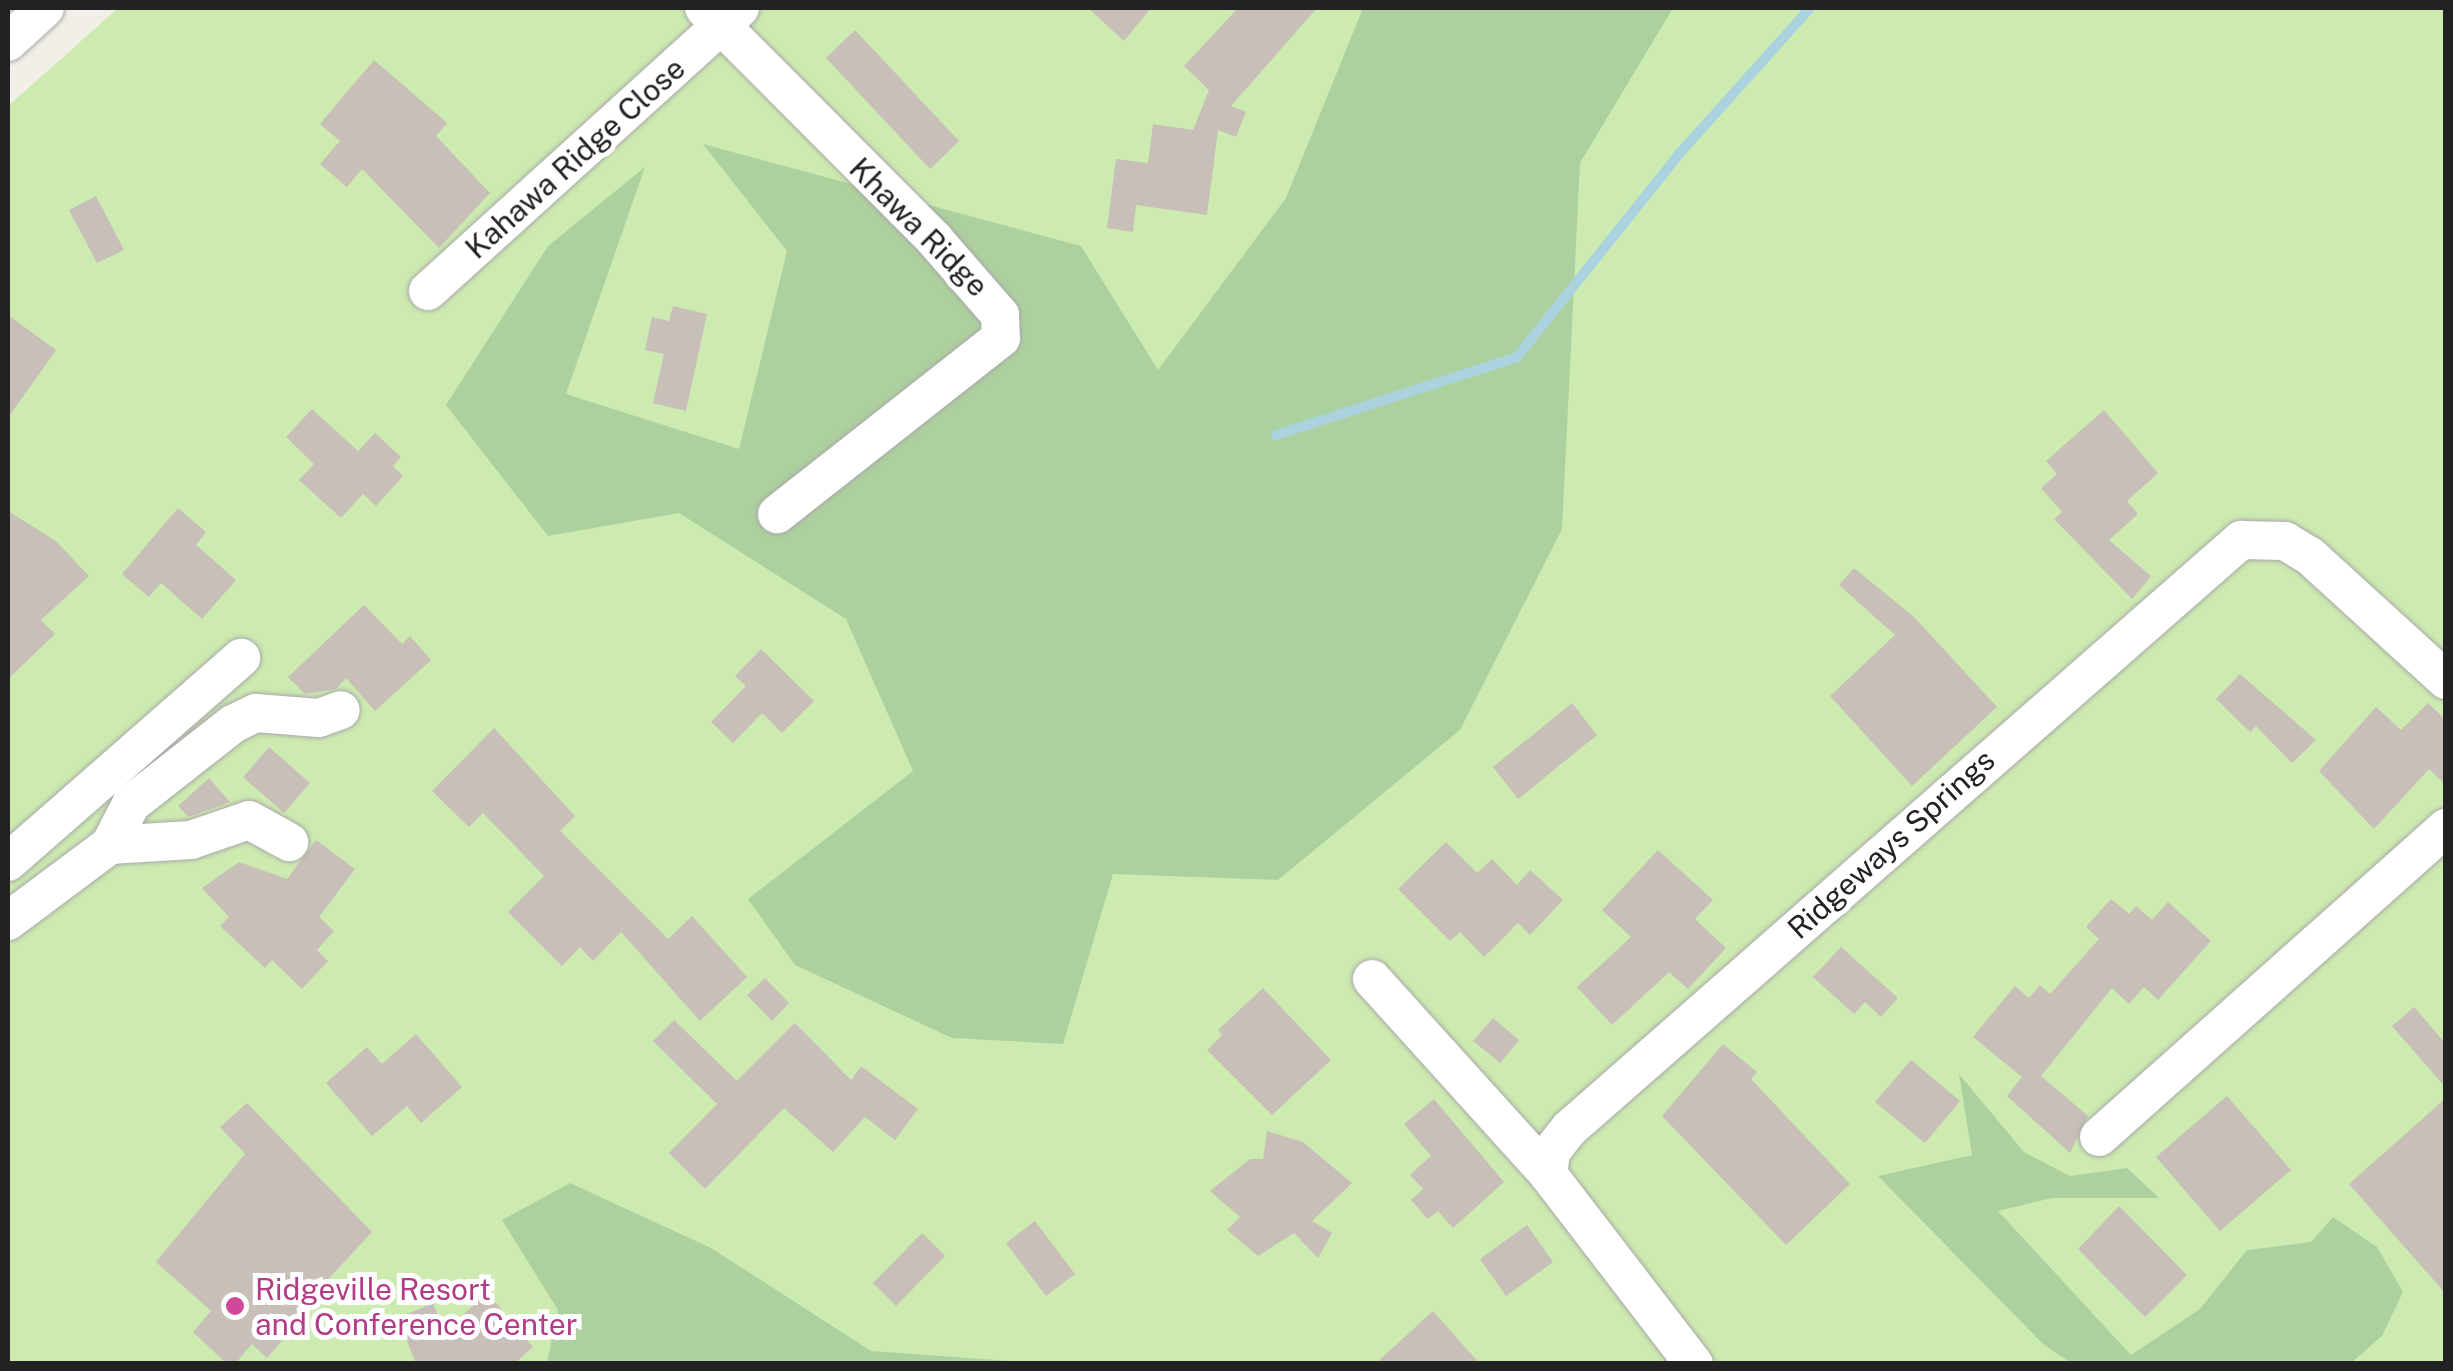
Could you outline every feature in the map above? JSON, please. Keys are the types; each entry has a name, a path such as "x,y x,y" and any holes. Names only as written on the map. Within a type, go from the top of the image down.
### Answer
{"street":[{"path":"8,42 45,8"},
{"name":"Kahawa Ridge Close","path":"428,292 722,13"},
{"name":"Khawa Ridge","path":"722,13 1000,315 1001,338 777,514"},
{"name":"Ridgeways Springs","path":"1548,1174 1551,1152 1570,1129 2241,540 2274,538 2310,556 2446,680"},
{"path":"8,862 241,658"},
{"path":"8,921 110,845 131,804 233,724 256,713 319,718 341,710"},
{"path":"110,845 191,840 249,820 289,842"},
{"path":"2099,1137 2446,828"},
{"path":"1372,979 1548,1174 1694,1364"}],"green space":[{"path":"118,8 2445,8 2445,1363 8,1363 8,106"},
{"path":"1363,8 1673,8 1580,163 1562,529 1460,730 1278,880 1113,874 1063,1044 952,1038 795,965 748,899 913,771 846,619 679,513 548,536 446,405 548,246 645,167 566,394 739,449 787,251 703,144 1081,246 1158,370 1286,198"},
{"path":"1959,1074 2024,1152 2070,1176 2127,1168 2159,1198 2052,1198 1998,1211 2131,1355 2200,1309 2247,1250 2311,1242 2333,1217 2377,1247 2403,1292 2382,1336 2351,1363 2071,1363 2043,1344 1878,1176 1972,1155"},
{"path":"570,1183 711,1248 871,1351 1038,1363 547,1363 558,1310 502,1220"}],"building":[{"path":"1088,8 1151,8 1124,41"},
{"path":"1238,8 1317,8 1231,106 1246,112 1236,137 1218,130 1207,215 1136,205 1133,232 1107,228 1116,159 1148,163 1153,124 1193,130 1209,90 1184,66"},
{"path":"855,30 959,141 930,169 826,58"},
{"path":"374,60 447,123 436,136 490,193 439,248 362,169 347,187 320,164 340,141 320,124"},
{"path":"96,196 124,250 97,263 69,210"},
{"path":"673,306 707,314 686,411 653,403 664,354 645,350 652,317 669,321"},
{"path":"8,315 56,350 8,418"},
{"path":"312,409 358,451 375,433 401,457 393,466 403,476 376,506 363,494 341,518 299,480 314,464 286,437"},
{"path":"2104,410 2158,473 2127,501 2138,514 2109,540 2151,576 2132,599 2054,519 2062,512 2041,488 2057,474 2046,461"},
{"path":"178,508 206,532 196,545 236,580 202,619 161,583 149,597 122,574"},
{"path":"8,511 56,541 89,576 41,620 55,634 8,679"},
{"path":"1854,568 1914,617 1997,707 1912,786 1830,696 1895,635 1839,585"},
{"path":"364,605 402,644 410,636 431,660 375,711 346,678 336,689 305,694 288,677"},
{"path":"761,649 814,701 782,733 762,713 733,743 711,722 746,686 735,676"},
{"path":"2240,674 2316,740 2292,763 2256,726 2250,732 2216,699"},
{"path":"1572,703 1597,735 1518,799 1493,767"},
{"path":"2428,703 2446,720 2446,785 2429,769 2374,829 2319,771 2376,707 2401,730"},
{"path":"494,728 575,816 560,831 668,939 692,916 747,977 700,1021 621,932 593,961 580,947 562,966 508,912 544,876 483,813 469,827 432,791"},
{"path":"269,747 310,783 284,813 243,777"},
{"path":"209,778 230,802 188,817 178,806"},
{"path":"316,840 355,869 319,917 334,931 317,950 328,961 302,989 272,960 265,968 220,926 229,917 202,888 239,862 287,879"},
{"path":"1446,842 1477,873 1492,859 1517,885 1530,870 1563,900 1530,935 1518,923 1484,957 1460,932 1450,941 1398,889"},
{"path":"1658,850 1713,900 1695,919 1726,948 1688,989 1669,972 1612,1025 1577,987 1631,937 1602,910"},
{"path":"2111,899 2129,914 2136,906 2152,920 2168,902 2211,941 2158,1000 2144,987 2129,1004 2112,988 2041,1076 2088,1116 2070,1153 2007,1096 2022,1077 1973,1037 2015,986 2029,998 2040,985 2050,994 2099,939 2086,927"},
{"path":"1841,947 1898,998 1881,1017 1865,1002 1854,1014 1813,977"},
{"path":"765,978 789,1003 772,1021 747,995"},
{"path":"1263,988 1331,1060 1272,1115 1207,1050 1222,1035 1218,1030"},
{"path":"2414,1007 2446,1044 2446,1088 2392,1026"},
{"path":"1493,1018 1519,1040 1500,1063 1473,1041"},
{"path":"674,1020 737,1081 795,1023 851,1080 861,1066 918,1109 895,1140 865,1117 833,1152 784,1108 705,1189 669,1153 717,1104 653,1041"},
{"path":"416,1034 462,1087 421,1123 407,1106 372,1136 326,1083 367,1047 382,1064"},
{"path":"1723,1044 1757,1072 1751,1079 1850,1184 1786,1245 1662,1116"},
{"path":"1911,1060 1960,1101 1925,1143 1875,1102"},
{"path":"2227,1096 2291,1170 2220,1231 2156,1157"},
{"path":"2446,1098 2446,1294 2349,1184"},
{"path":"1434,1099 1504,1182 1453,1228 1438,1211 1428,1219 1411,1200 1423,1189 1410,1175 1431,1156 1404,1124"},
{"path":"247,1103 372,1232 307,1302 312,1306 267,1358 252,1344 235,1364 227,1364 193,1332 211,1311 156,1262 245,1154 220,1127"},
{"path":"1267,1131 1303,1142 1352,1183 1312,1221 1332,1233 1318,1258 1294,1233 1258,1256 1227,1230 1240,1217 1210,1191 1250,1159 1263,1159"},
{"path":"2119,1206 2187,1275 2145,1317 2078,1249"},
{"path":"1035,1221 1075,1274 1046,1296 1006,1243"},
{"path":"1527,1225 1553,1262 1506,1296 1480,1259"},
{"path":"922,1233 945,1256 896,1306 873,1283"},
{"path":"488,1293 533,1347 514,1364 416,1364 398,1318 433,1303 444,1331"},
{"path":"1433,1311 1480,1364 1375,1364"}],"waterway":[{"path":"1276,435 1517,357 1679,154 1810,8"}],"place":[{"name":"Ridgeville Resort and Conference Center","path":"235,1306"}]}
